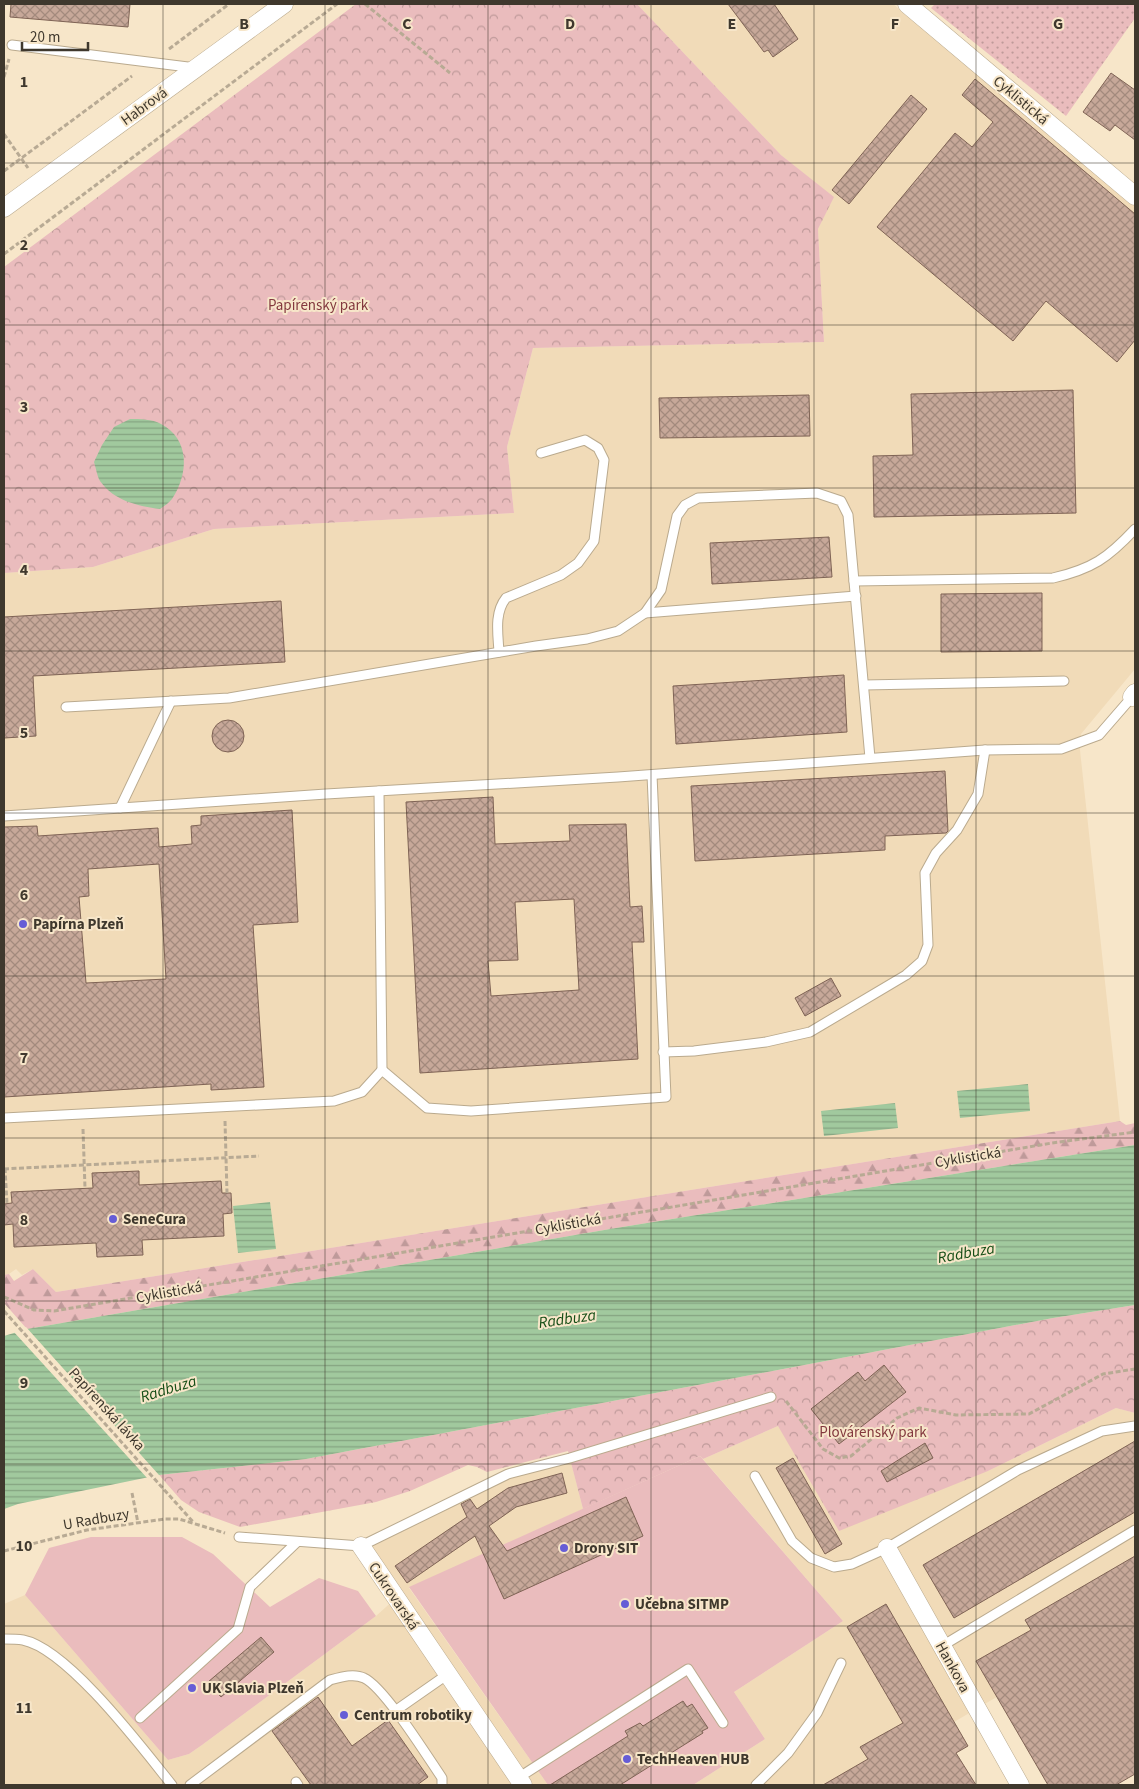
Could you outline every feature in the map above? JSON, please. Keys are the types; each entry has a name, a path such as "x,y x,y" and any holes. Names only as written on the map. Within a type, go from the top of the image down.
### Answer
{"street":[{"name":"Habrová","path":"4,208 284,4"},
{"name":"Cyklistická","path":"907,4 1135,196"},
{"name":"Cukrovarská","path":"361,1546 521,1782"},
{"name":"Hankova","path":"887,1548 1020,1785"}],"lane":[{"path":"12,45 196,68"},
{"path":"499,652 498,613 500,604 506,598 562,575 578,563 594,541 604,460 598,448 585,440 541,452"},
{"path":"66,707 229,698 587,639 618,631 645,613 661,590 676,516 685,505 698,498 817,494 841,501 848,515 870,758"},
{"path":"854,581 1053,578 1078,572 1099,561 1119,546 1135,529"},
{"path":"645,613 856,596"},
{"path":"864,685 1064,681"},
{"path":"4,816 326,794 652,775 985,750 1061,748 1099,735 1134,695"},
{"path":"120,808 170,701"},
{"path":"663,1052 694,1051 766,1042 810,1032 906,975 922,960 928,945 925,873 936,853 957,830 978,794 985,750"},
{"path":"382,1070 427,1108 481,1110 666,1097 652,775"},
{"path":"4,1118 334,1101 362,1092 382,1070 380,792"},
{"path":"361,1546 508,1474 570,1458 771,1397"},
{"path":"755,1476 792,1541 811,1558 834,1567 852,1564 887,1548 1018,1470 1102,1431 1135,1426"},
{"path":"942,1646 1135,1530"},
{"name":"Cukrovarská","path":"239,1537 361,1546"},
{"path":"140,1718 238,1629 250,1587 297,1542"},
{"path":"4,1639 24,1640 47,1651 70,1669 98,1697 172,1785"},
{"path":"756,1785 788,1753 817,1713 841,1663"},
{"path":"521,1782 688,1669 722,1723"},
{"path":"395,1711 448,1674"},
{"path":"190,1785 330,1680 350,1675 364,1677 379,1689 442,1778 442,1785"}],"path":[{"path":"4,171 229,4"},
{"path":"4,254 337,4"},
{"path":"365,4 450,73"},
{"path":"4,134 39,183"},
{"path":"83,1115 86,1188"},
{"name":"Cyklistická","path":"4,1297 34,1310 54,1311 1052,1143 1135,1132"},
{"path":"7,1204 4,1168 259,1156"},
{"name":"Papírenská lávka","path":"4,1311 194,1523"},
{"path":"771,1397 777,1397 786,1401 823,1449 839,1458 851,1456 897,1418 919,1408 956,1415 1029,1414 1103,1374 1135,1370"},
{"path":"132,1492 138,1523"},
{"name":"U Radbuzy","path":"4,1551 87,1530 165,1519 194,1523"},
{"path":"194,1523 239,1537"}],"shaded area":[{"path":"637,4 893,4 1135,204 1135,669 1081,734 1080,750 1120,1121 56,1292 33,1269 22,1275 16,1269 4,1275 4,573 93,567 214,529 514,513 507,447 533,348 824,342 818,229 833,197 781,155"},
{"path":"1116,1408 1135,1413 1135,1616 954,1722 968,1746 905,1783 902,1777 888,1785 693,1785 765,1739 734,1692 843,1621 703,1459 778,1426 988,1471"},
{"path":"570,1458 583,1509 409,1588 548,1785 4,1785 4,1604 25,1595 168,1760 189,1754 202,1745 376,1616 396,1598 361,1546 508,1474"}],"green space":[{"name":"Papírenský park","path":"356,4 637,4 781,155 834,197 818,229 824,342 533,348 507,447 514,513 214,529 93,567 4,573 4,267"},
{"path":"935,4 1135,4 1135,18 1066,116 931,8"},
{"path":"1120,1121 1126,1125 1135,1123 1135,1145 616,1228 27,1329 4,1303 4,1275 9,1274 14,1281 33,1269 56,1292"},
{"name":"Plovárenský park","path":"1135,1305 1135,1413 1116,1408 988,1471 839,1531 778,1426 703,1459 700,1456 583,1509 568,1451 487,1472 468,1465 410,1491 376,1502 240,1527 199,1512 181,1500 159,1475 306,1459 1053,1318"},
{"name":"Učebna SITMP","path":"700,1456 843,1621 734,1692 765,1739 693,1785 548,1785 409,1587"},
{"name":"UK Slavia Plzeň","path":"91,1537 182,1537 213,1554 270,1607 319,1578 358,1591 376,1616 189,1754 168,1760 25,1595 49,1548"}],"water":[{"path":"130,419 150,420 161,424 177,439 182,448 184,468 182,479 172,499 160,509 135,504 119,498 106,488 98,477 94,462 102,445 114,427"},
{"path":"1028,1084 1030,1111 960,1118 957,1091"},
{"path":"895,1103 898,1128 824,1136 821,1111"},
{"name":"Radbuza","path":"1135,1145 1135,1305 1053,1318 306,1459 159,1475 18,1504 4,1509 4,1336 27,1329 616,1228"},
{"path":"270,1202 276,1249 238,1253 233,1206"}],"pier":[{"path":"26,1327 161,1477 148,1479 13,1331"}],"building":[{"path":"11,4 130,4 128,27 10,17"},
{"path":"728,4 774,4 798,39 773,57 768,50 764,52"},
{"path":"1111,73 1135,90 1135,140 1115,125 1110,131 1083,112"},
{"path":"975,79 1135,214 1135,340 1117,362 1046,301 1013,341 877,227 955,133 972,147 993,122 962,95"},
{"path":"911,95 927,109 849,204 832,190"},
{"path":"1073,390 1076,513 874,517 873,456 913,455 911,394"},
{"path":"809,395 810,436 660,438 659,398"},
{"path":"829,537 832,577 712,584 710,543"},
{"path":"1042,593 1042,651 941,652 941,594"},
{"path":"281,601 285,662 33,676 36,736 4,738 4,617"},
{"path":"844,675 847,732 676,744 673,686"},
{"path":"228,720 234,721 239,725 243,730 243,742 239,747 234,751 228,752 222,751 217,747 213,742 212,736 213,730 217,725 222,721"},
{"path":"945,771 948,831 946,833 885,836 885,850 695,861 691,786"},
{"path":"493,797 495,844 570,841 569,825 626,824 630,907 642,906 644,942 632,942 638,1059 420,1073 406,802","holes":["574,899 579,990 491,996 488,961 518,960 515,902"]},
{"path":"292,810 298,922 253,925 264,1087 211,1090 211,1084 4,1097 4,827 37,826 38,836 158,828 159,847 192,844 191,826 201,825 201,816","holes":["159,864 166,979 86,983 79,897 89,896 88,869"]},
{"path":"831,978 841,996 805,1016 795,998"},
{"name":"SeneCura","path":"139,1171 139,1185 221,1181 222,1193 231,1193 232,1213 223,1214 224,1236 142,1240 143,1255 97,1257 96,1243 14,1247 13,1224 4,1225 4,1204 12,1203 11,1192 93,1188 92,1173"},
{"path":"884,1365 906,1392 839,1444 811,1409 858,1372 865,1381"},
{"path":"1135,1441 1135,1512 954,1618 923,1565"},
{"path":"925,1443 933,1458 887,1482 881,1471"},
{"path":"793,1458 842,1544 825,1554 776,1468"},
{"path":"562,1473 567,1493 516,1507 489,1526 507,1551 626,1497 643,1536 504,1599 475,1536 407,1583 395,1566 467,1517 461,1504 470,1499 477,1509 508,1488"},
{"path":"1135,1556 1135,1774 1116,1785 1048,1785 976,1661 1031,1630 1025,1620"},
{"path":"886,1604 968,1746 956,1753 976,1785 823,1785 868,1759 860,1747 903,1723 847,1627"},
{"path":"261,1637 274,1652 221,1697 208,1682"},
{"name":"Centrum robotiky","path":"318,1697 352,1746 388,1720 428,1777 417,1785 311,1785 272,1731"},
{"name":"TechHeaven HUB","path":"683,1701 687,1707 692,1704 708,1728 702,1731 703,1733 620,1785 550,1785 628,1736 625,1731 640,1723 643,1726"}],"place":[{"name":"Papírna Plzeň","path":"23,924"},
{"name":"SeneCura","path":"113,1219"},
{"name":"Drony SIT","path":"564,1548"},
{"name":"Učebna SITMP","path":"625,1604"},
{"name":"UK Slavia Plzeň","path":"192,1688"},
{"name":"Centrum robotiky","path":"344,1715"},
{"name":"TechHeaven HUB","path":"627,1759"}]}
